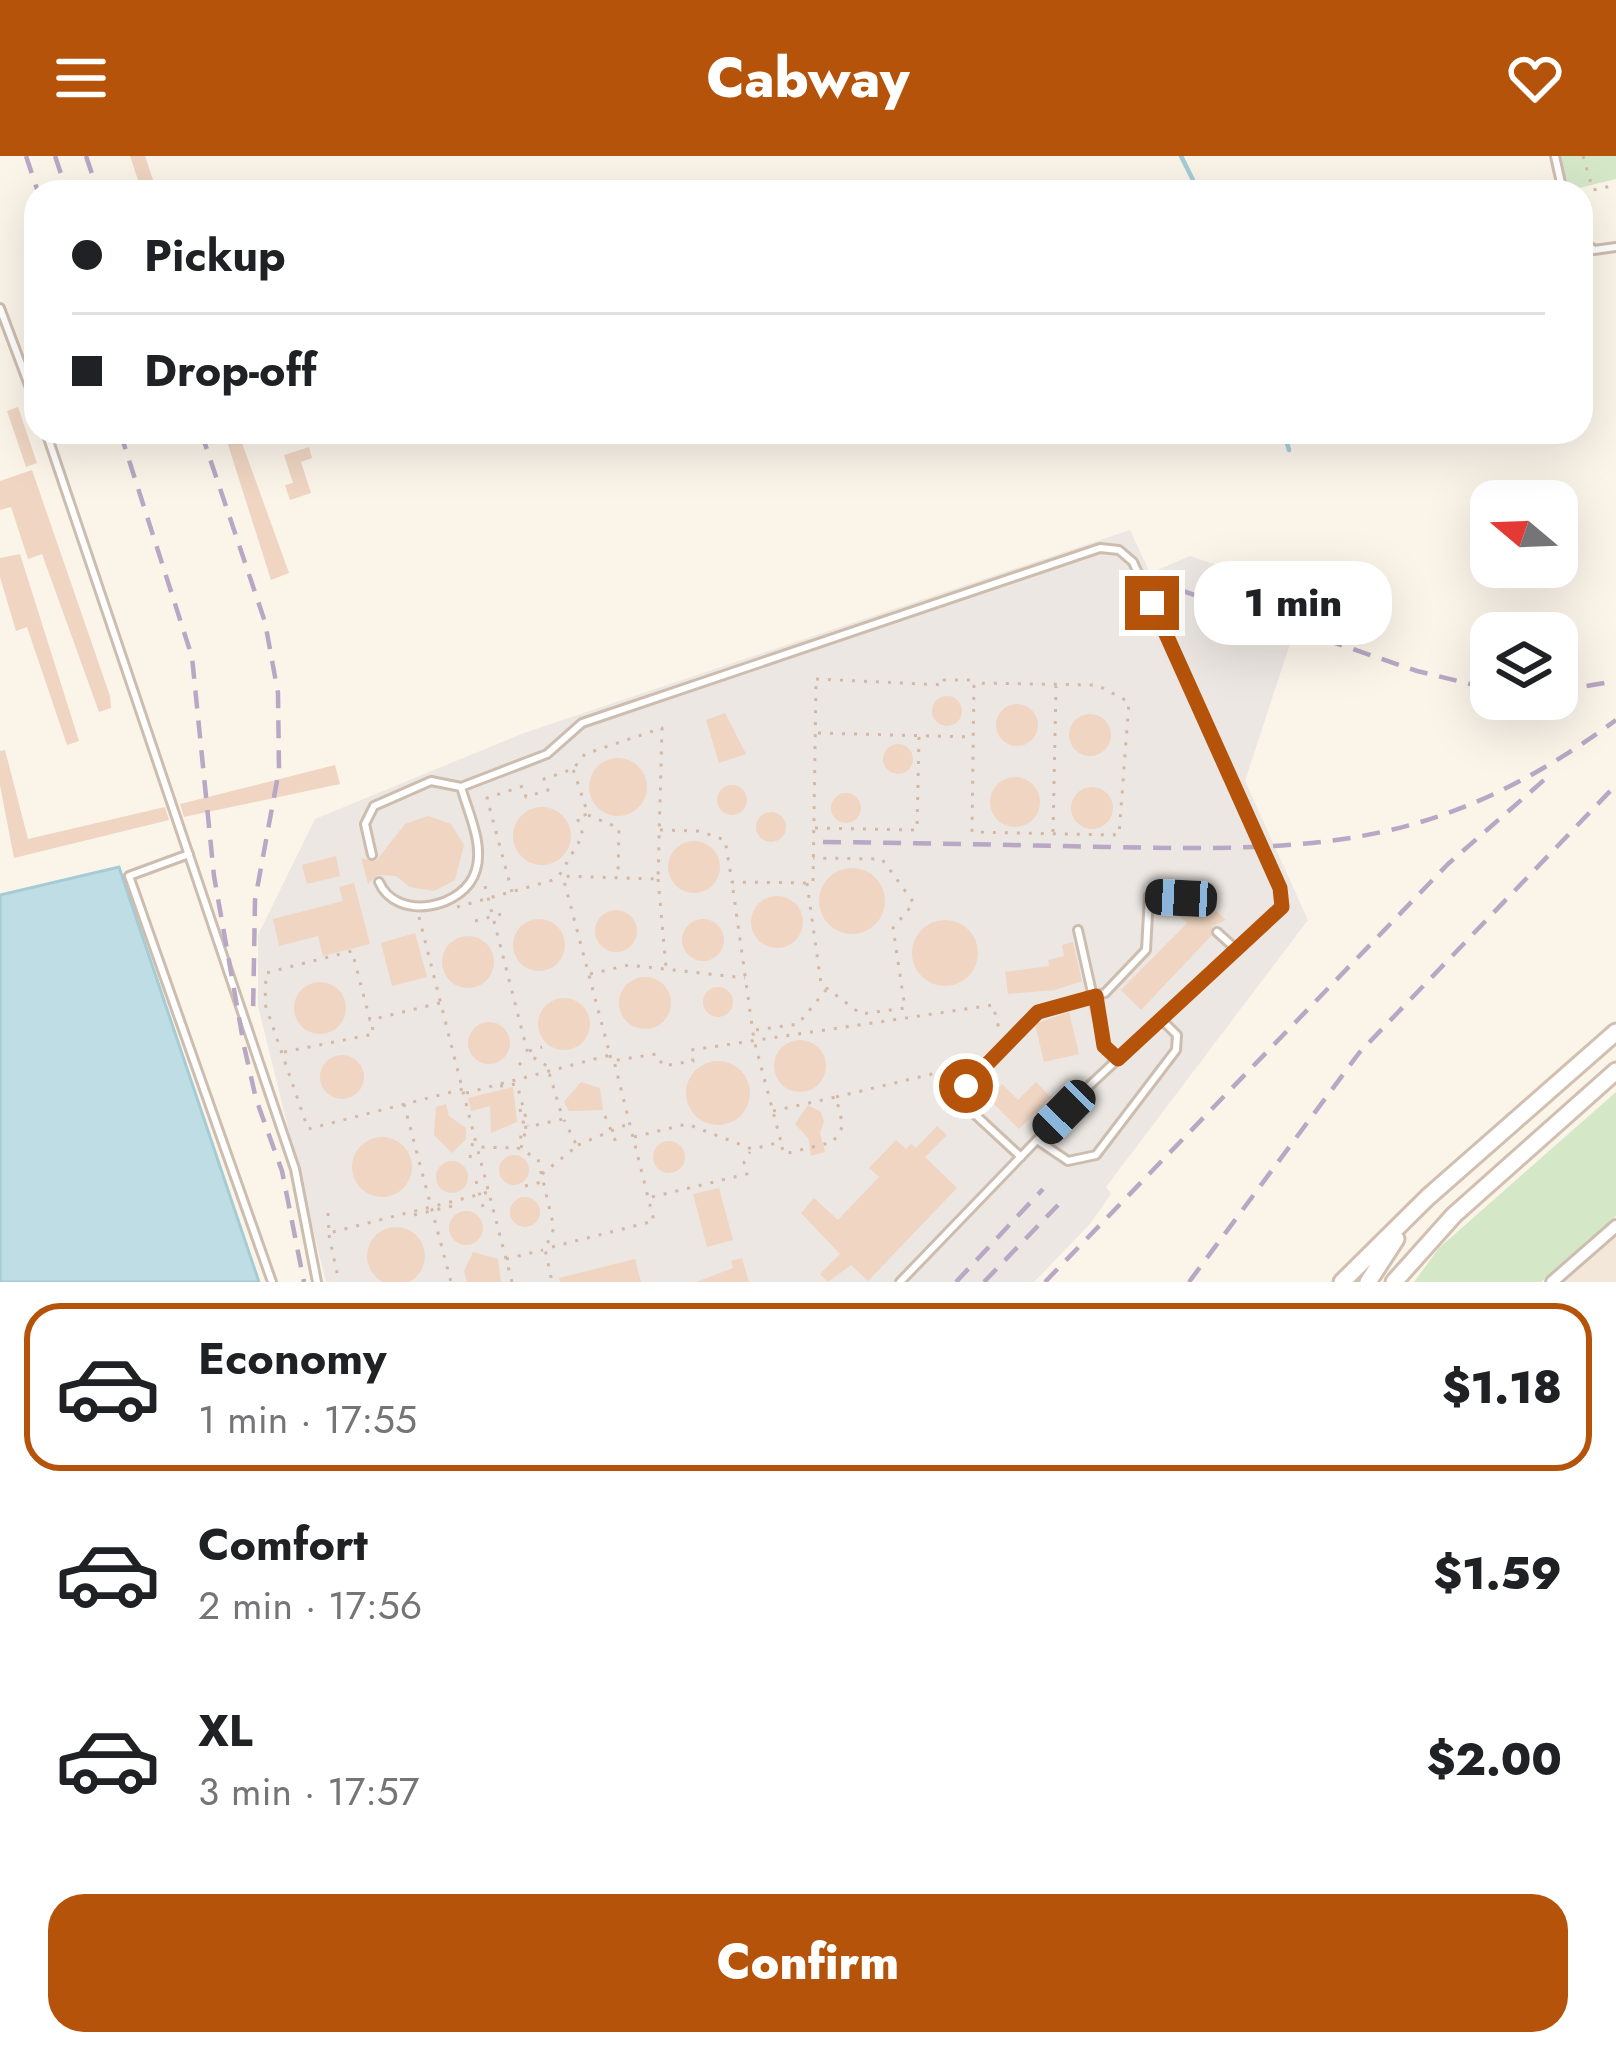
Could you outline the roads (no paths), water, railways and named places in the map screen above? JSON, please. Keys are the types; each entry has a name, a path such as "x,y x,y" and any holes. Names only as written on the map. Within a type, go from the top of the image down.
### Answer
{"main road":[{"path":"1342,1282 1428,1197 1616,1032"},
{"path":"1397,1279 1454,1215 1616,1071"},
{"path":"1368,1282 1428,1197"}],"street":[{"path":"1552,1282 1616,1226"}],"lane":[{"path":"0,308 24,372"},
{"path":"50,444 295,1169 317,1282"},
{"path":"372,855 365,824 374,806 430,782 461,787 547,754 582,723 1109,548 1133,562 1282,894 1278,914 1118,1059 900,1282"},
{"path":"379,882 388,897 411,906 449,900 464,890 478,856 461,787"},
{"path":"189,854 129,876 272,1282"},
{"path":"1021,1157 967,1107 964,1090 1034,1015 1096,996 1146,950 1149,896 1181,898 1186,903"},
{"path":"1078,929 1104,1046 1118,1059"},
{"path":"1217,932 1237,950"},
{"path":"1037,1140 1076,1162 1096,1155 1176,1050 1177,1035 1162,1020"}],"water":[{"path":"119,867 259,1282 0,1282 0,895"}],"waterway":[{"path":"1181,156 1193,180"},
{"path":"1287,444 1289,450"}],"railway":[{"path":"26,156 34,180"},
{"path":"55,156 63,180"},
{"path":"86,156 94,180"},
{"path":"124,444 192,657 214,876 244,1046 256,1099 282,1171 304,1282"},
{"path":"205,444 265,622 278,693 279,770 255,900 253,1015"},
{"path":"1183,591 1417,671 1470,684"},
{"path":"1578,687 1616,681"},
{"path":"823,842 1182,848 1313,843 1374,834 1491,795 1552,763 1616,720"},
{"path":"1045,1282 1448,864 1544,780"},
{"path":"1189,1282 1359,1053 1616,785"},
{"path":"956,1282 1043,1189"},
{"path":"984,1282 1058,1205"}]}
